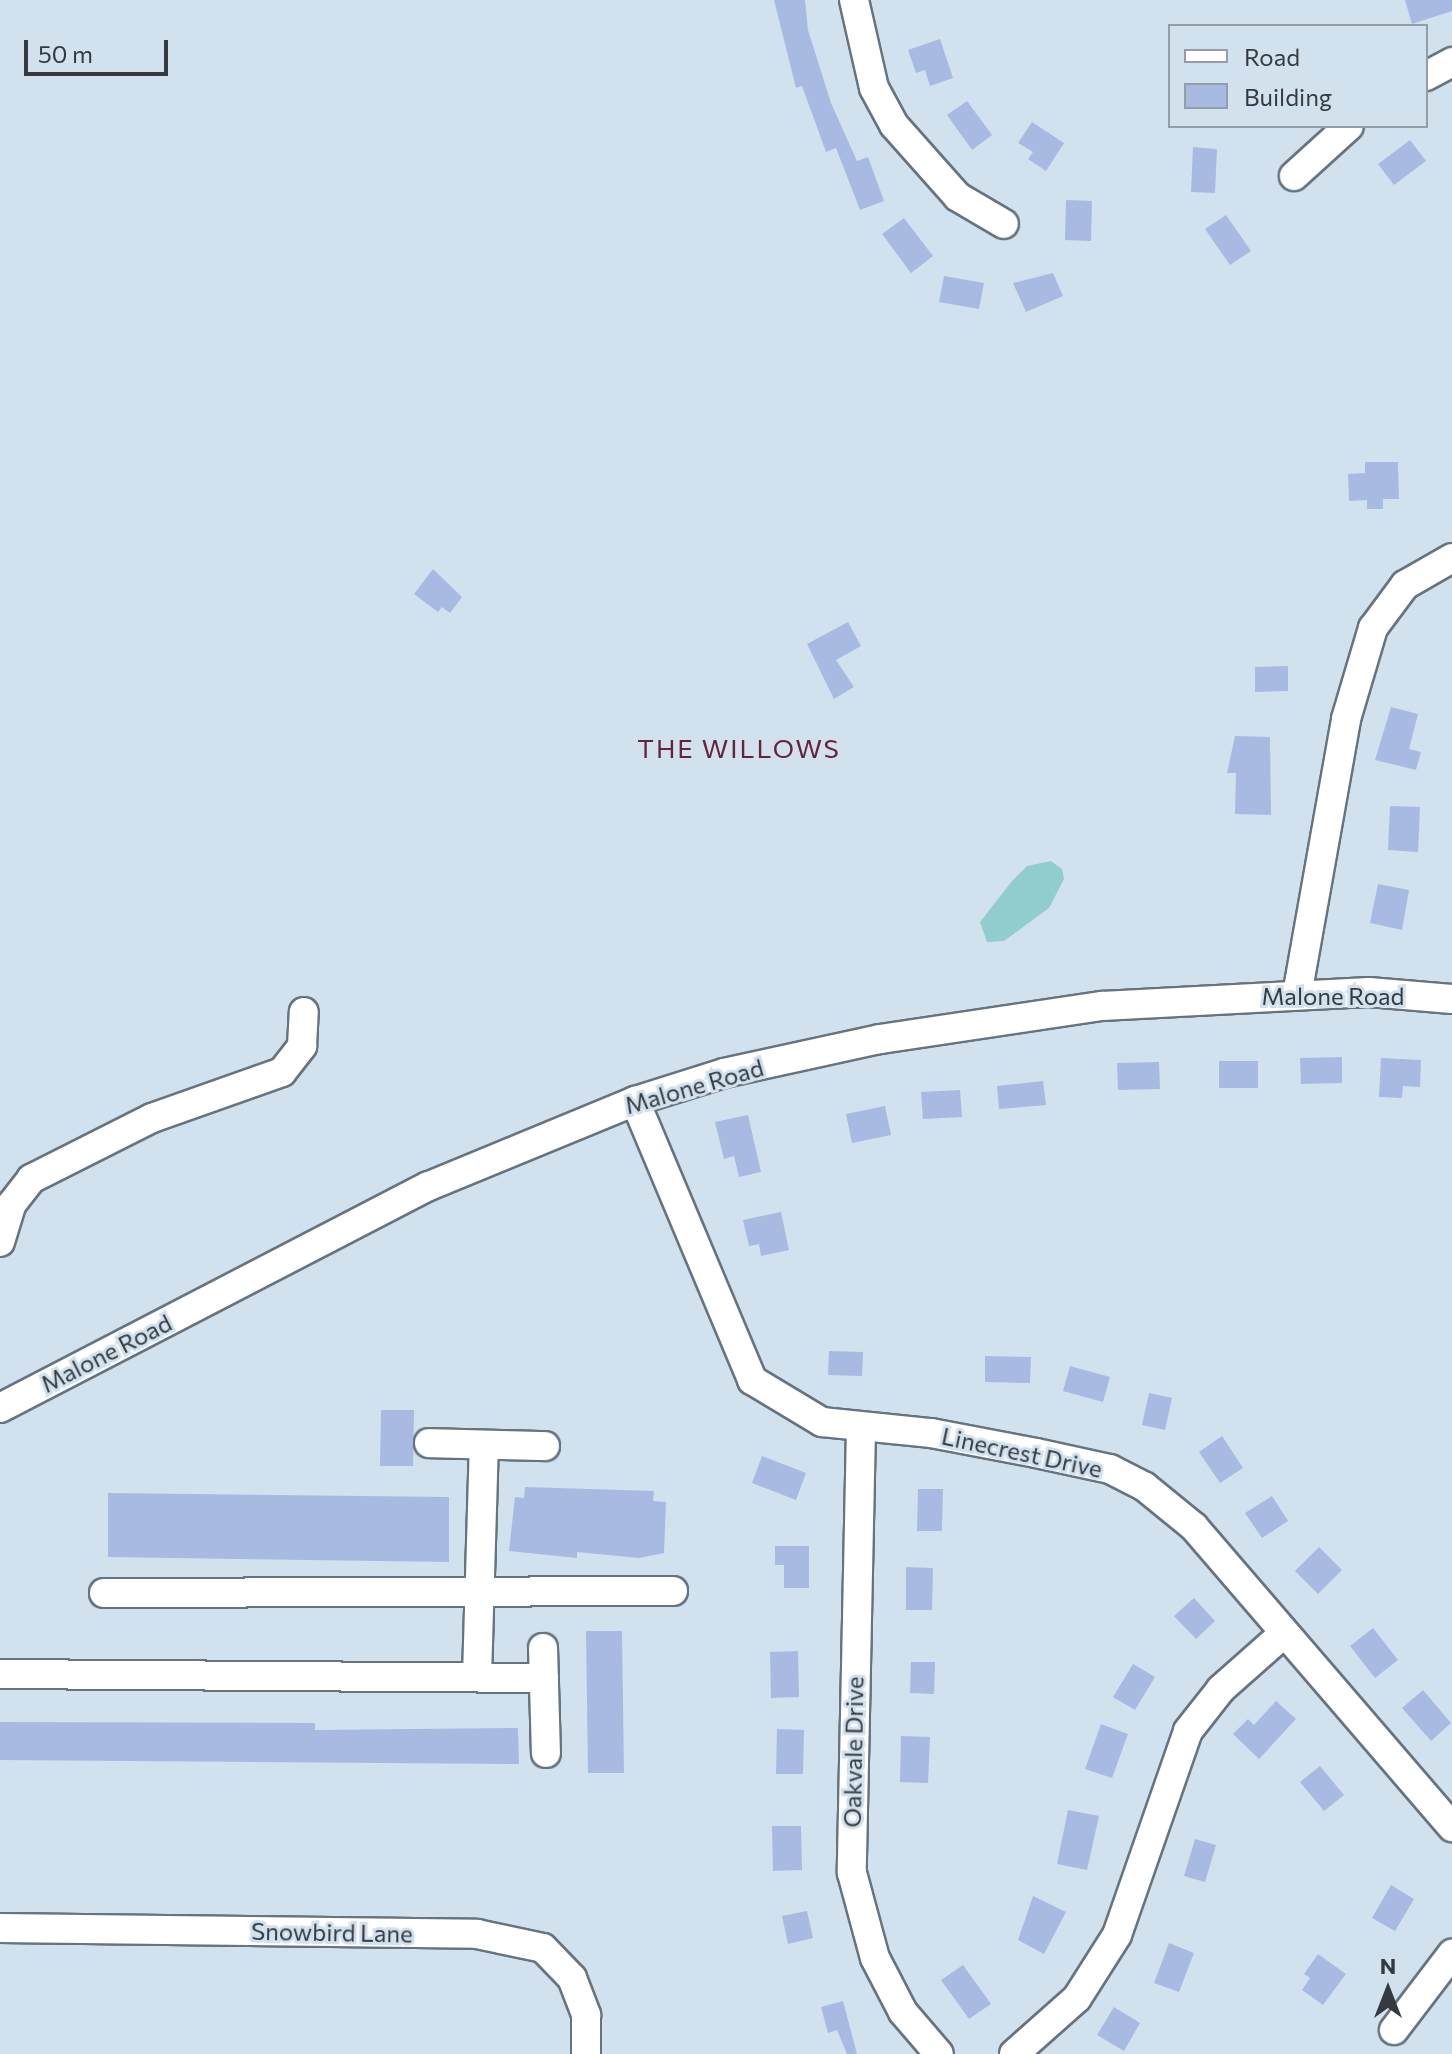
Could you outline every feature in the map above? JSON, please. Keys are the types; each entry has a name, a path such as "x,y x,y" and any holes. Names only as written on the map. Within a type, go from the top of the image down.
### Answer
{"street":[{"path":"854,0 874,88 894,125 958,197 1004,224"},
{"path":"1428,75 1452,62"},
{"path":"1294,176 1347,128"},
{"path":"1297,995 1346,719 1373,628 1405,585 1452,558"},
{"name":"Malone Road","path":"0,1408 429,1186 635,1101 724,1073 880,1039 1102,1006 1369,992 1452,999"},
{"path":"0,1242 11,1205 31,1179 152,1118 282,1072 302,1046 304,1012"},
{"name":"Linecrest Drive","path":"635,1101 752,1380 822,1422 931,1433 1110,1469 1145,1487 1194,1527 1282,1635 1452,1827"},
{"name":"Oakvale Drive","path":"861,1428 852,1873 875,1958 903,2012 939,2054"},
{"path":"429,1443 545,1446"},
{"path":"477,1677 484,1445"},
{"path":"104,1593 673,1591"},
{"path":"1014,2054 1077,1998 1117,1935 1188,1731 1221,1689 1282,1635"},
{"path":"543,1648 546,1753"},
{"path":"0,1674 544,1678"},
{"name":"Snowbird Lane","path":"0,1928 477,1934 530,1945 543,1948 572,1978 586,2015 586,2054"},
{"path":"1394,2030 1452,1954"}],"shaded area":[{"path":"1051,861 1062,869 1064,879 1049,908 1004,941 987,942 980,922 1012,881 1027,866"}],"building":[{"path":"774,0 805,0 808,30 831,103 857,161 868,157 884,201 860,210 836,148 826,152 802,86 796,88"},
{"path":"1405,0 1452,0 1452,11 1412,24"},
{"path":"940,39 953,78 930,86 925,70 916,73 908,50"},
{"path":"967,101 992,135 972,150 947,115"},
{"path":"1032,122 1064,143 1046,171 1028,159 1033,152 1018,143"},
{"path":"1410,140 1426,161 1394,185 1378,164"},
{"path":"1193,147 1217,149 1215,193 1191,192"},
{"path":"1066,200 1092,201 1091,241 1065,240"},
{"path":"1226,215 1251,251 1230,265 1205,229"},
{"path":"904,218 933,256 911,273 882,234"},
{"path":"1053,273 1063,296 1026,312 1013,283"},
{"path":"944,276 984,283 979,309 939,302"},
{"path":"1365,462 1398,462 1399,499 1383,499 1383,509 1367,509 1367,500 1349,501 1348,474 1365,473"},
{"path":"433,569 462,597 450,613 442,607 438,612 414,594"},
{"path":"848,622 861,646 836,660 854,687 834,699 807,644"},
{"path":"1288,666 1288,691 1255,692 1255,667"},
{"path":"1391,707 1418,714 1409,749 1421,752 1416,770 1375,760"},
{"path":"1235,736 1270,737 1271,815 1235,814 1236,773 1227,773"},
{"path":"1390,806 1420,807 1418,852 1388,850"},
{"path":"1378,884 1409,890 1402,930 1370,923"},
{"path":"1342,1057 1342,1083 1301,1084 1300,1058"},
{"path":"1381,1058 1421,1060 1420,1087 1403,1086 1402,1098 1379,1097"},
{"path":"1219,1061 1258,1061 1258,1088 1219,1088"},
{"path":"1159,1062 1160,1089 1118,1090 1117,1063"},
{"path":"1043,1081 1046,1105 999,1109 997,1086"},
{"path":"960,1090 962,1117 923,1119 921,1092"},
{"path":"885,1106 891,1135 852,1143 846,1114"},
{"path":"748,1115 761,1172 739,1177 734,1156 724,1159 715,1122"},
{"path":"781,1212 789,1250 761,1256 759,1244 749,1246 743,1220"},
{"path":"829,1351 863,1352 862,1376 828,1375"},
{"path":"985,1356 1031,1357 1030,1383 985,1382"},
{"path":"1070,1366 1110,1377 1103,1402 1063,1391"},
{"path":"1149,1393 1172,1398 1165,1430 1142,1425"},
{"path":"381,1410 414,1410 413,1466 380,1466"},
{"path":"1222,1436 1243,1468 1220,1483 1199,1452"},
{"path":"762,1456 806,1473 796,1500 752,1483"},
{"path":"525,1487 654,1491 653,1501 666,1502 664,1553 639,1558 577,1552 577,1558 509,1551 515,1497 524,1498"},
{"path":"918,1489 943,1489 942,1531 917,1531"},
{"path":"108,1493 449,1497 449,1562 108,1557"},
{"path":"1272,1496 1288,1521 1262,1538 1245,1513"},
{"path":"775,1546 809,1546 809,1588 784,1588 784,1565 775,1565"},
{"path":"1319,1547 1342,1570 1318,1594 1295,1571"},
{"path":"906,1567 933,1568 932,1610 906,1610"},
{"path":"1194,1598 1215,1621 1196,1639 1174,1616"},
{"path":"1373,1628 1398,1660 1375,1678 1350,1646"},
{"path":"586,1631 622,1631 624,1773 588,1773"},
{"path":"798,1651 799,1697 771,1698 770,1652"},
{"path":"911,1662 935,1662 934,1694 910,1693"},
{"path":"1133,1664 1155,1677 1135,1710 1113,1697"},
{"path":"1423,1690 1451,1723 1431,1741 1402,1708"},
{"path":"1276,1701 1296,1719 1259,1759 1233,1734 1248,1719 1254,1725"},
{"path":"0,1722 315,1723 315,1730 518,1728 519,1764 0,1760"},
{"path":"1101,1724 1128,1734 1112,1778 1085,1769"},
{"path":"777,1729 804,1730 803,1774 776,1774"},
{"path":"901,1736 930,1737 928,1783 900,1782"},
{"path":"1320,1766 1344,1795 1324,1811 1300,1782"},
{"path":"1068,1810 1099,1816 1087,1870 1057,1864"},
{"path":"772,1826 801,1826 802,1870 773,1871"},
{"path":"1195,1839 1216,1845 1205,1882 1184,1876"},
{"path":"1391,1885 1414,1899 1395,1931 1372,1918"},
{"path":"1033,1896 1066,1912 1044,1954 1018,1940"},
{"path":"807,1911 813,1938 788,1944 782,1916"},
{"path":"1169,1943 1194,1953 1179,1992 1154,1983"},
{"path":"1318,1954 1346,1974 1323,2005 1302,1990 1310,1978 1304,1974"},
{"path":"963,1965 991,2004 969,2019 941,1980"},
{"path":"843,2001 857,2054 847,2054 837,2030 828,2033 821,2007"},
{"path":"1114,2007 1140,2023 1124,2051 1097,2035"}],"district":[{"name":"THE WILLOWS","path":"739,748"}]}
